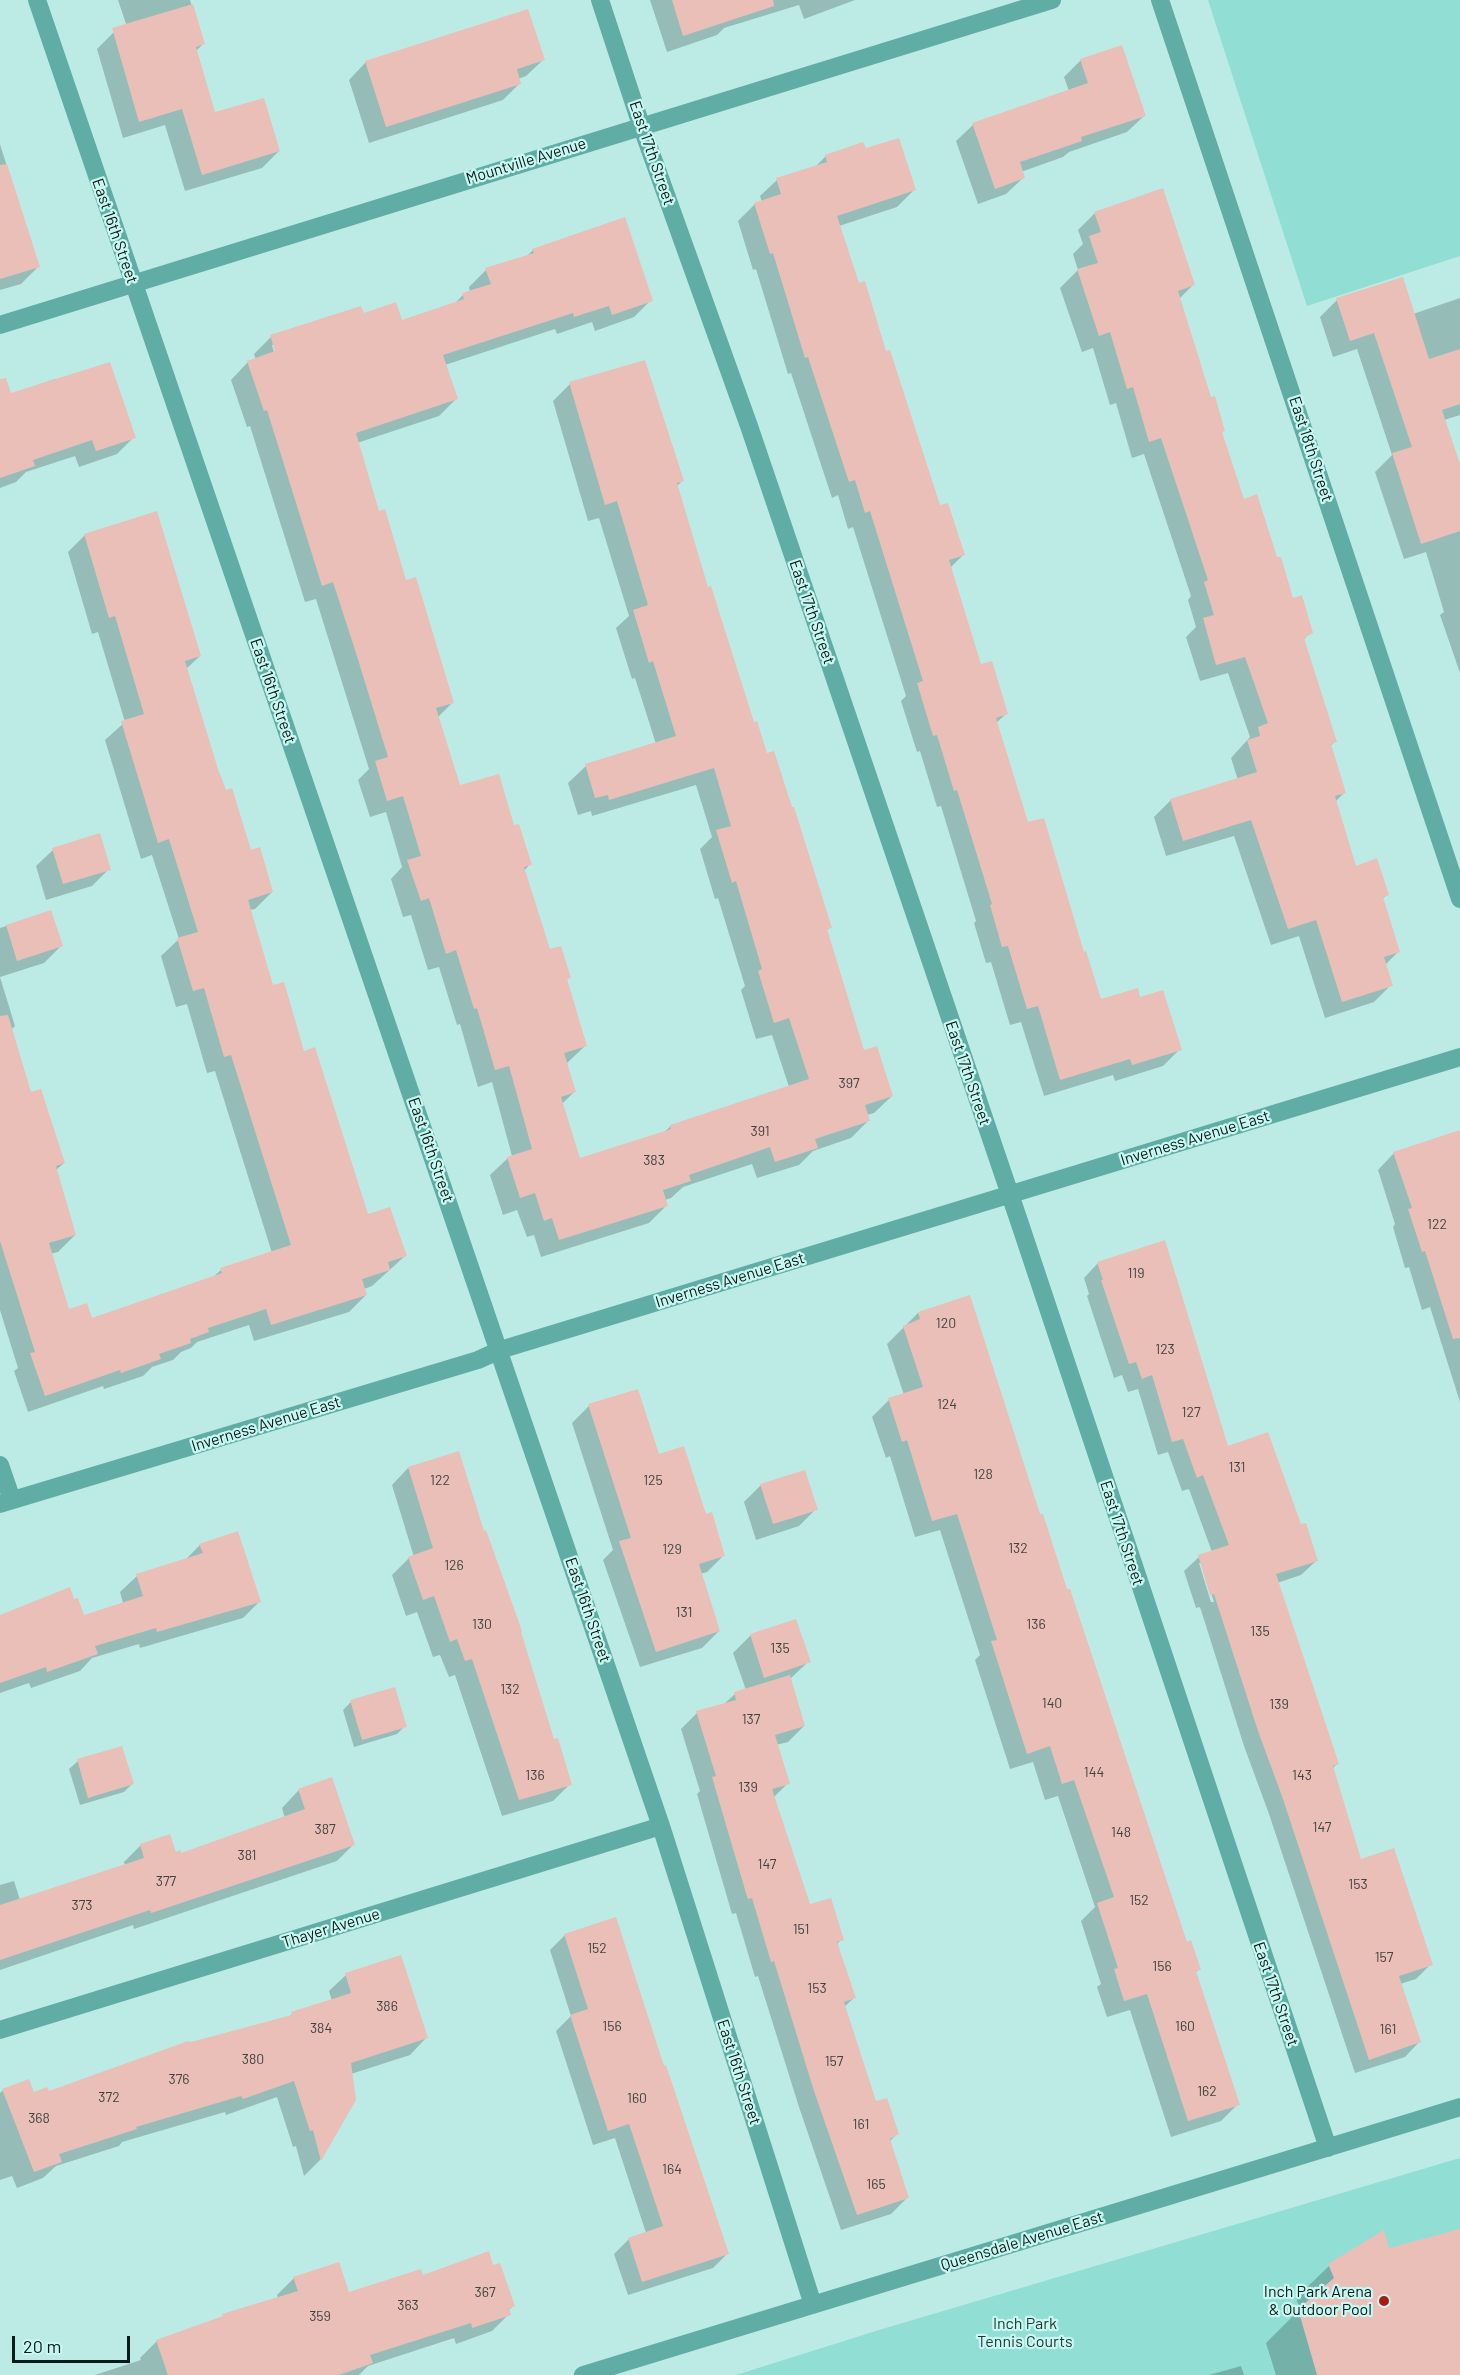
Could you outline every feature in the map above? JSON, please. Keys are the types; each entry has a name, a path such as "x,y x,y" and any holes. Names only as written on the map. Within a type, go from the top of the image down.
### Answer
{"street":[{"name":"East 16th Street","path":"37,0 661,1826 813,2305"},
{"name":"East 17th Street","path":"600,0 641,125 749,426 1328,2148"},
{"name":"Mountville Avenue","path":"0,325 641,125 1052,0"},
{"name":"East 18th Street","path":"1160,0 1460,898"},
{"name":"Inverness Avenue East","path":"6,1502 478,1360 500,1350 1460,1057"},
{"path":"0,1465 6,1502"},
{"name":"Thayer Avenue","path":"0,2030 661,1826"},
{"name":"Queensdale Avenue East","path":"583,2375 1460,2107"}],"green space":[{"path":"1208,0 1460,0 1460,256 1307,306"},
{"name":"Inch Park Tennis Courts","path":"1460,2158 1460,2375 736,2375 879,2330"}],"building":[{"path":"672,0 773,0 774,6 683,36"},
{"path":"193,4 205,44 196,47 215,112 264,98 280,151 202,175 182,109 139,122 112,28"},
{"path":"528,9 545,60 517,69 521,84 386,127 365,61"},
{"path":"1122,45 1146,116 1081,137 1082,141 1020,162 1025,178 995,189 972,123 1088,83 1080,59"},
{"path":"899,138 916,190 837,216 859,283 865,281 886,351 890,350 940,505 948,503 965,555 949,560 981,664 992,661 1008,714 996,718 1028,822 1044,818 1084,952 1086,951 1101,999 1138,988 1140,997 1163,990 1182,1050 1132,1065 1130,1059 1060,1080 1038,1006 1027,1009 1008,946 1002,947 990,905 992,904 957,790 954,791 937,735 933,736 917,683 923,681 870,511 865,513 855,480 849,482 808,357 805,358 773,253 770,254 754,203 781,194 776,178 827,162 825,155 863,142 866,148"},
{"path":"7,164 40,267 0,279 0,165"},
{"path":"1163,188 1195,285 1178,291 1211,397 1215,396 1225,431 1222,432 1244,499 1257,494 1277,557 1281,557 1293,598 1302,595 1313,633 1304,638 1337,742 1331,744 1346,793 1335,796 1356,866 1377,858 1389,895 1383,897 1400,952 1384,957 1393,986 1342,1002 1316,920 1288,929 1251,820 1183,841 1170,799 1257,772 1247,740 1260,736 1258,727 1268,723 1245,657 1216,665 1203,618 1214,615 1204,582 1208,580 1161,438 1149,442 1133,387 1127,389 1110,332 1099,336 1077,269 1098,263 1089,236 1101,232 1094,212"},
{"path":"625,217 653,301 612,315 609,306 574,317 573,313 443,355 458,399 356,433 379,511 385,509 406,580 416,577 454,703 436,708 460,785 499,774 514,825 519,824 532,865 524,867 550,949 561,946 571,978 567,979 587,1046 564,1053 576,1092 561,1097 580,1158 671,1129 670,1125 809,1079 789,1018 774,1023 758,971 762,969 736,881 732,883 716,830 731,826 714,768 609,800 608,795 595,798 585,764 676,736 653,661 649,663 633,610 648,605 617,501 605,505 569,382 645,360 684,481 677,483 708,587 711,586 754,722 757,721 767,753 774,751 792,807 794,807 832,928 827,929 864,1050 877,1046 893,1096 865,1105 870,1121 815,1139 818,1148 775,1162 770,1147 689,1175 691,1181 663,1190 668,1206 559,1240 552,1218 544,1221 535,1193 520,1198 507,1157 532,1149 509,1066 495,1070 477,1008 474,1009 456,950 446,954 429,898 421,901 407,860 421,856 403,796 387,801 375,761 388,757 356,653 333,582 322,586 267,410 264,411 247,361 275,351 270,335 361,306 364,313 396,302 402,320 464,299 462,293 491,284 485,268 534,253 532,249"},
{"path":"1403,277 1429,359 1460,349 1460,404 1442,410 1460,464 1460,531 1421,544 1392,453 1412,447 1374,333 1350,341 1336,298"},
{"path":"110,362 136,438 96,451 92,440 33,460 35,466 0,478 0,379 6,378 11,393"},
{"path":"157,511 201,656 185,661 226,790 232,788 251,850 260,847 273,892 248,900 273,985 284,982 304,1051 315,1047 368,1214 390,1207 407,1256 388,1262 390,1270 362,1279 367,1295 271,1325 266,1309 208,1328 209,1332 190,1339 191,1343 159,1354 161,1359 121,1373 120,1370 45,1396 30,1353 35,1352 0,1241 0,1016 8,1015 31,1092 41,1089 65,1163 56,1166 76,1235 49,1243 69,1309 87,1303 92,1318 222,1273 220,1268 291,1245 231,1055 224,1057 204,988 193,991 177,938 198,932 169,839 158,843 121,721 144,714 115,616 109,618 84,534"},
{"path":"100,833 111,870 63,884 52,848"},
{"path":"51,910 63,946 17,961 6,925"},
{"path":"1460,1130 1460,1338 1453,1339 1425,1251 1422,1252 1408,1209 1412,1208 1393,1152"},
{"path":"1165,1240 1228,1446 1268,1432 1301,1524 1306,1523 1318,1561 1276,1574 1339,1764 1333,1766 1361,1859 1394,1848 1433,1965 1399,1976 1421,2042 1369,2060 1214,1594 1210,1595 1198,1555 1229,1545 1203,1475 1197,1478 1183,1439 1172,1442 1152,1375 1142,1379 1136,1362 1129,1364 1101,1280 1103,1280 1097,1262"},
{"path":"970,1295 1040,1514 1043,1514 1067,1589 1070,1589 1187,1942 1191,1940 1201,1970 1196,1971 1240,2105 1188,2121 1147,1994 1124,2001 1114,1969 1118,1968 1097,1903 1114,1897 1074,1780 1062,1784 1050,1746 1027,1754 991,1641 997,1640 957,1514 932,1521 907,1440 902,1442 888,1398 923,1387 903,1326 920,1319 918,1312"},
{"path":"638,1389 659,1454 684,1446 706,1514 712,1512 725,1556 699,1564 720,1631 656,1652 619,1541 631,1538 588,1404"},
{"path":"459,1451 484,1531 486,1530 522,1631 554,1739 558,1738 572,1785 519,1800 472,1659 465,1661 457,1639 450,1642 434,1596 423,1600 408,1557 433,1548 408,1467"},
{"path":"805,1470 818,1510 773,1524 760,1484"},
{"path":"238,1531 261,1602 157,1632 156,1628 95,1646 98,1654 47,1672 46,1667 0,1683 0,1615 70,1587 74,1599 78,1598 84,1615 143,1596 136,1574 203,1553 199,1544"},
{"path":"796,1619 811,1662 764,1678 750,1634"},
{"path":"790,1675 805,1726 775,1735 790,1784 772,1789 810,1904 831,1898 844,1940 837,1942 856,1998 844,2002 876,2101 887,2098 899,2134 890,2139 909,2198 857,2215 814,2091 774,1961 771,1962 752,1898 748,1899 746,1893 712,1777 716,1776 696,1711 736,1700 734,1692"},
{"path":"395,1687 407,1727 362,1740 350,1700"},
{"path":"122,1746 134,1784 88,1798 77,1759"},
{"path":"332,1777 355,1845 151,1913 150,1910 0,1960 0,1905 144,1858 140,1844 170,1834 176,1852 181,1850 181,1853 305,1809 298,1789"},
{"path":"616,1917 664,2066 666,2065 729,2254 642,2282 628,2238 663,2226 629,2124 608,2131 570,2015 588,2009 564,1934"},
{"path":"401,1955 428,2038 351,2063 356,2100 321,2161 313,2130 310,2131 294,2081 243,2099 241,2096 136,2127 137,2129 59,2154 62,2162 34,2172 2,2089 29,2079 34,2092 47,2087 49,2091 188,2041 292,2015 291,2012 351,1993 345,1973"},
{"name":"Inch Park Arena & Outdoor Pool","path":"1460,2229 1460,2375 1317,2375 1298,2309 1334,2278 1328,2264 1384,2230 1389,2248"},
{"path":"489,2251 493,2265 500,2263 515,2306 509,2309 511,2315 472,2328 471,2323 370,2355 373,2363 339,2375 168,2375 156,2340 223,2316 222,2314 298,2291 293,2277 339,2262 349,2292 421,2269 423,2275"}],"place":[{"name":"Inch Park Arena & Outdoor Pool","path":"1384,2301"}]}
